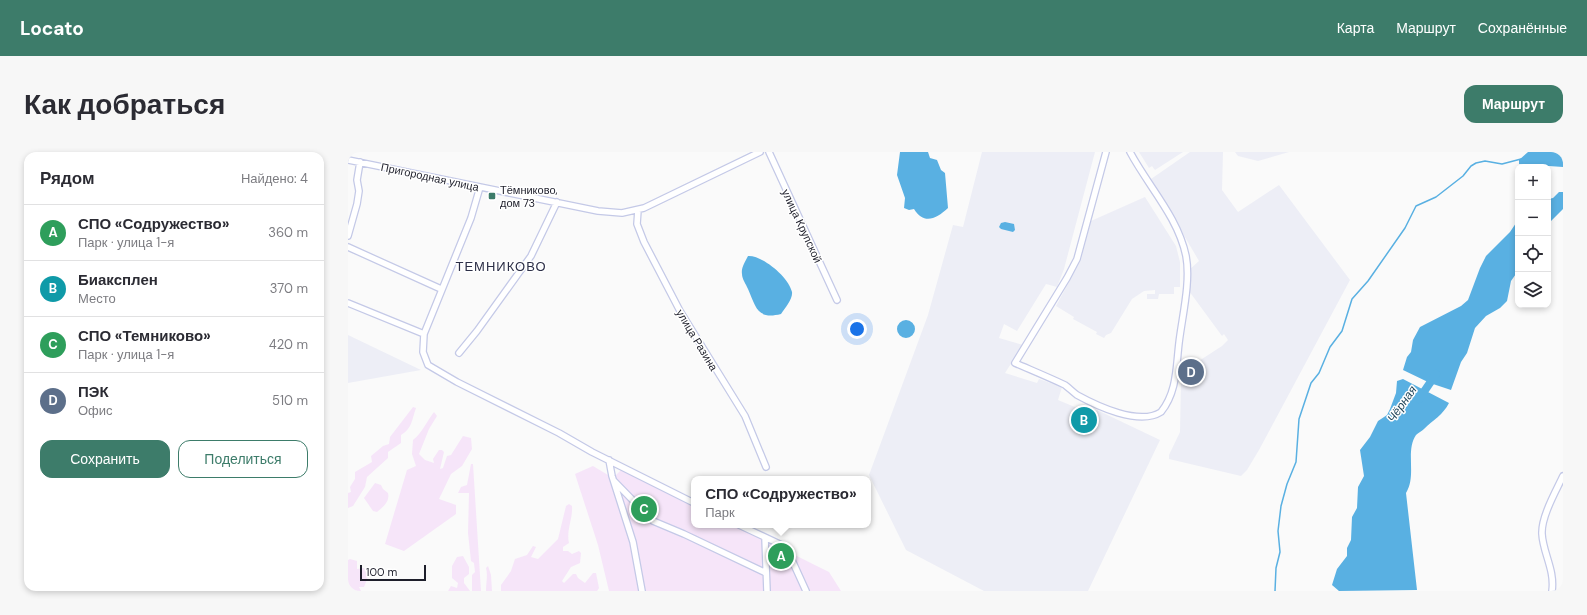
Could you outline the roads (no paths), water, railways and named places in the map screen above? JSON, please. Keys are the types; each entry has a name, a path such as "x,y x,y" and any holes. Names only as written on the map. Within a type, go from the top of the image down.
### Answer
{"street":[{"name":"Пригородная улица","path":"348,160 610,212 638,210 676,194 760,152"},
{"name":"улица Крупской","path":"769,152 837,300"},
{"path":"1106,152 1077,259 1067,278 1014,363 1067,386 1076,394 1114,412 1137,417 1147,417 1160,412 1174,390 1186,289 1186,261 1175,226 1130,152"},
{"path":"348,235 357,204 359,191 357,180 360,162"},
{"path":"480,187 468,225 424,334 423,352 426,362 430,368 691,501"},
{"path":"459,353 477,331 531,256 557,202"},
{"name":"улица Разина","path":"638,210 637,224 644,242 680,310 747,420 766,467"},
{"path":"348,247 441,289"},
{"path":"348,303 424,334"},
{"path":"609,460 633,542 642,591"},
{"path":"1552,591 1551,570 1542,529 1545,518 1563,476"},
{"path":"614,481 653,521 766,573"},
{"path":"745,528 786,547 806,591"},
{"path":"765,538 767,591"}],"water":[{"path":"900,152 928,152 930,158 937,160 941,170 945,173 948,208 939,215 926,219 918,214 914,209 909,210 904,208 905,198 897,175"},
{"path":"1528,152 1563,152 1563,167 1551,166 1551,164 1519,164 1519,160"},
{"path":"1559,192 1563,192 1563,209 1551,221 1551,198"},
{"path":"1005,222 1014,224 1015,230 1013,232 1001,229 999,227 1001,223"},
{"path":"1515,224 1515,275 1511,281 1507,301 1500,308 1486,316 1475,328 1467,353 1461,362 1451,390 1430,383 1403,370 1407,357 1411,352 1413,340 1420,327 1461,306 1468,300 1486,256 1510,232"},
{"path":"748,256 760,259 774,268 790,286 792,295 781,314 767,315 758,310 742,276 743,267"},
{"path":"906,320 912,323 915,329 912,335 906,338 900,335 897,329 900,323"},
{"path":"1403,379 1449,403 1441,414 1416,435 1411,448 1411,479 1406,493 1417,590 1339,591 1332,585 1337,569 1347,556 1347,548 1351,540 1352,517 1357,508 1358,487 1364,476 1360,450 1370,437 1378,421 1387,415 1396,393 1397,381"}],"waterway":[{"path":"1275,591 1276,568 1280,552 1278,531 1281,506 1287,484 1296,462 1299,419 1311,383 1319,373 1330,347 1342,331 1352,299 1368,281 1405,228 1416,206 1436,197 1463,176 1471,166 1476,163 1485,161 1502,164 1521,159"},
{"name":"Чёрная","path":"1419,399 1436,374"}],"place":[{"name":"Тёмниково, дом 73","path":"492,196"},
{"name":"ПЭК","path":"1191,372"},
{"name":"Биаксплен","path":"1084,420"},
{"name":"СПО «Темниково»","path":"644,509"},
{"name":"СПО «Содружество»","path":"781,556"}],"district":[{"name":"ТЕМНИКОВО","path":"501,266"}]}
